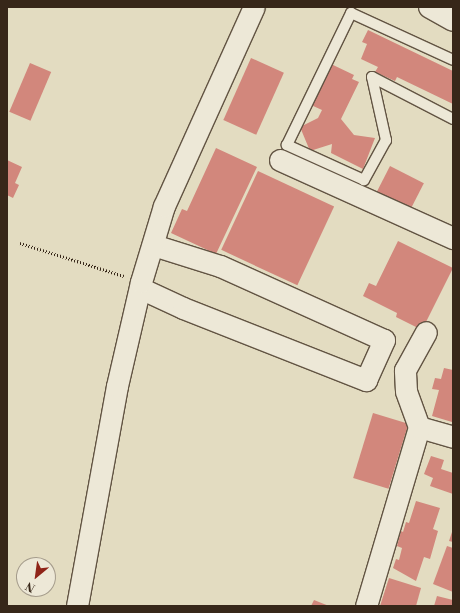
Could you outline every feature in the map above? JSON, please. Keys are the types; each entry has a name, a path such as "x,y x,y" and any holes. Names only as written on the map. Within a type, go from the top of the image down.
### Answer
{"street":[{"path":"77,606 117,386 152,245 164,206 254,7"},
{"path":"280,160 453,238"},
{"path":"141,285 183,308 366,380 384,340 220,266 152,245"},
{"path":"366,606 419,427 406,391 405,370 426,332"},
{"path":"419,427 453,437"}],"lane":[{"path":"453,60 351,13 287,146 364,180 386,140 372,77 453,119"}],"path":[{"path":"20,243 141,285"}],"building":[{"path":"368,30 453,71 453,104 397,77 395,81 375,72 378,67 361,59 367,44 362,42"},
{"path":"251,58 284,73 256,135 223,120"},
{"path":"30,63 51,72 30,121 9,112"},
{"path":"331,64 354,75 352,79 359,82 341,119 354,135 375,138 363,169 331,153 332,144 310,151 300,127 318,118 322,110 311,105"},
{"path":"216,148 257,167 216,254 171,233 182,209 187,211"},
{"path":"7,160 22,167 15,183 19,185 13,198 7,195"},
{"path":"390,166 424,183 411,209 377,192"},
{"path":"258,171 334,206 297,285 221,250"},
{"path":"398,241 453,268 422,330 396,317 397,313 363,296 369,283 376,286"},
{"path":"444,368 453,370 452,422 432,416 439,390 432,389 435,378 441,379"},
{"path":"373,413 408,424 389,489 353,478"},
{"path":"431,456 444,460 441,469 453,473 453,494 430,486 433,478 424,474"},
{"path":"416,501 440,508 433,529 438,531 430,559 424,557 416,581 393,568 396,559 399,560 402,548 397,546 401,531 403,532 406,522 409,523"},
{"path":"453,529 453,542 449,541"},
{"path":"447,546 453,548 453,592 433,584"},
{"path":"389,578 421,588 416,606 380,606"},
{"path":"437,596 453,600 453,606 434,606"},
{"path":"314,600 329,606 311,606"}]}
